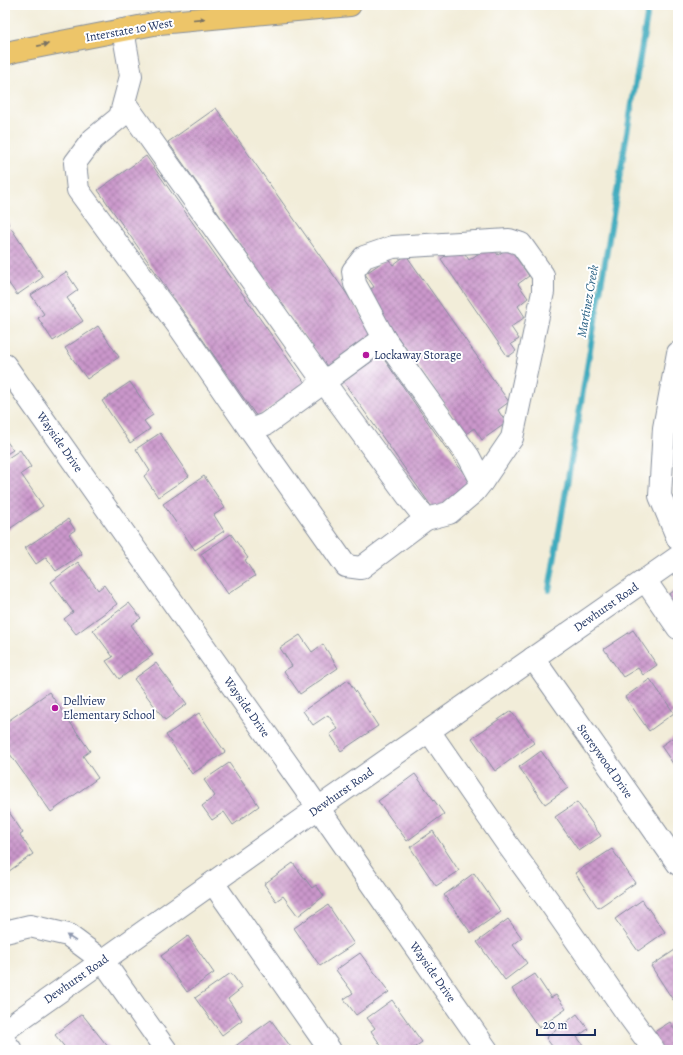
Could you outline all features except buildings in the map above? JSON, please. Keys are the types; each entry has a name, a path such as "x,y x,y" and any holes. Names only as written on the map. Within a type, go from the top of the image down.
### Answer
{"main road":[{"name":"Interstate 10 West","path":"5,54 160,23 350,5"}],"street":[{"path":"123,30 131,76 120,118 93,139 75,162 78,190 182,331 346,566 361,568 426,519 449,513 476,492 512,438 543,292 542,275 521,244 509,240 393,247 364,257 353,271 355,284 384,338 469,457 482,482"},
{"path":"124,102 324,382 426,519"},
{"path":"250,430 266,424 384,338"},
{"path":"678,353 664,428 660,496 678,539"},
{"name":"Wayside Drive","path":"5,365 487,1050"},
{"name":"Dewhurst Road","path":"5,1030 318,808 678,557"},
{"path":"645,580 678,628"},
{"name":"Storeywood Drive","path":"533,658 678,864"},
{"path":"429,731 505,841 654,1050"},
{"path":"213,883 330,1050"},
{"path":"5,932 30,926 68,935 103,961 166,1050"},
{"path":"5,1042 11,1050"}],"waterway":[{"name":"Martinez Creek","path":"549,590 647,16"}],"place":[{"name":"Lockaway Storage","path":"366,355"},
{"name":"Dellview Elementary School","path":"55,708"}]}
